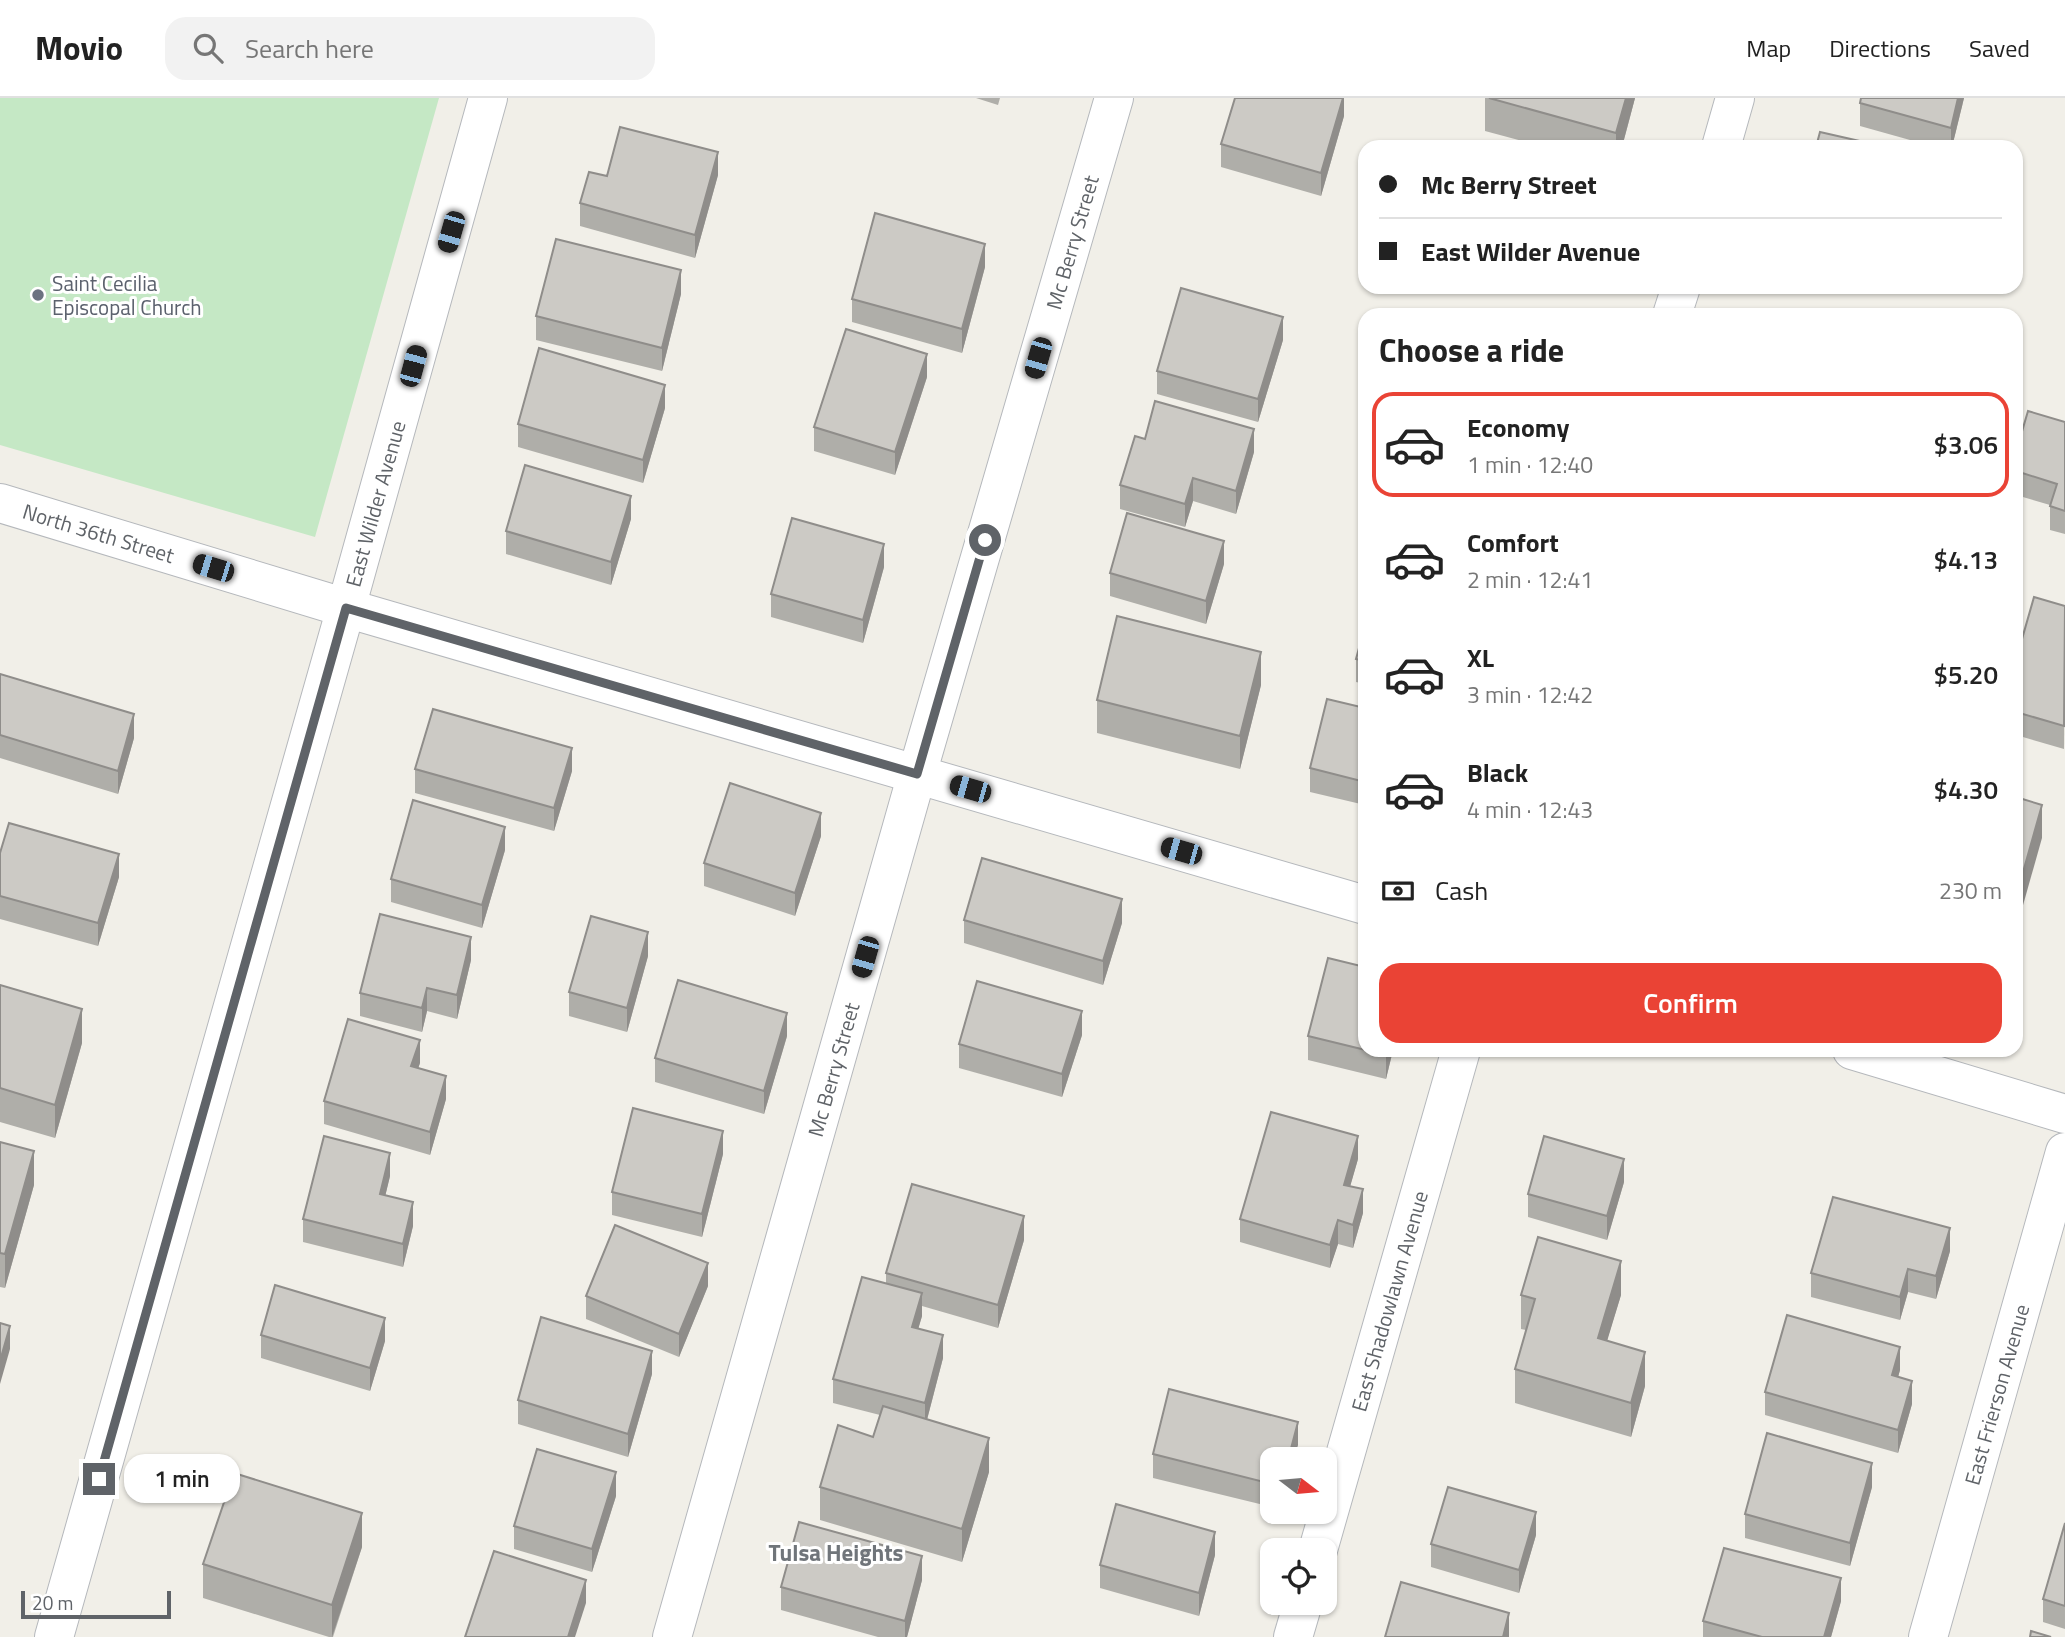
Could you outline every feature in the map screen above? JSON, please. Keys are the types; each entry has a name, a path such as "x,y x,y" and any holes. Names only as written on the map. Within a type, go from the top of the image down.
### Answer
{"street":[{"name":"East Wilder Avenue","path":"54,1637 488,98"},
{"name":"Mc Berry Street","path":"672,1637 917,774 1114,98"},
{"path":"1723,140 1735,98"},
{"name":"North 36th Street","path":"0,503 346,608 1358,903"},
{"name":"East Shadowlawn Avenue","path":"1321,1538 1459,1057"},
{"path":"1875,1057 2065,1114"},
{"name":"East Frierson Avenue","path":"1928,1637 2065,1152"},
{"path":"1293,1637 1299,1615"}],"green space":[{"path":"0,98 439,98 315,537 0,445"}],"building":[{"path":"1235,98 1343,98 1321,173 1221,144"},
{"path":"1489,98 1626,98 1616,133"},
{"path":"1861,98 1958,98 1951,128 1860,103"},
{"path":"620,127 718,152 695,235 580,203 589,172 607,176"},
{"path":"1820,132 1855,140 1818,140"},
{"path":"875,213 985,244 962,329 852,299"},
{"path":"556,239 681,270 662,348 536,316"},
{"path":"1181,288 1283,317 1258,399 1157,371"},
{"path":"846,329 927,354 895,452 814,427"},
{"path":"539,348 665,385 643,460 518,424"},
{"path":"1155,401 1254,429 1236,491 1193,478 1185,504 1120,485 1135,436 1145,439"},
{"path":"2028,411 2065,422 2065,511 2050,506 2057,484 2023,473 2023,428"},
{"path":"525,465 631,496 611,562 506,531"},
{"path":"1127,513 1224,541 1206,601 1110,573"},
{"path":"792,518 884,544 863,620 771,594"},
{"path":"2034,597 2065,606 2064,726 2023,714 2023,636"},
{"path":"1117,616 1261,652 1240,736 1097,700"},
{"path":"0,674 134,714 118,771 0,735"},
{"path":"1327,699 1358,706 1358,780 1310,768"},
{"path":"433,709 572,748 554,808 415,769"},
{"path":"730,783 821,813 795,893 704,863"},
{"path":"2023,799 2042,805 2023,872"},
{"path":"413,800 505,827 482,905 391,879"},
{"path":"9,823 119,854 98,923 0,896 0,853"},
{"path":"982,858 1122,899 1103,961 964,920"},
{"path":"380,914 471,937 457,995 427,988 422,1008 360,993"},
{"path":"591,916 648,932 627,1008 569,992"},
{"path":"1328,958 1358,965 1358,1048 1308,1036"},
{"path":"678,980 787,1013 764,1091 655,1058"},
{"path":"977,981 1082,1011 1062,1074 959,1044"},
{"path":"0,985 82,1009 55,1105 0,1088"},
{"path":"348,1019 420,1040 411,1066 446,1076 430,1132 324,1101"},
{"path":"633,1108 723,1131 702,1214 612,1192"},
{"path":"1271,1112 1358,1136 1344,1185 1363,1189 1353,1225 1338,1220 1330,1245 1240,1219"},
{"path":"324,1136 390,1153 380,1194 413,1202 403,1244 303,1219"},
{"path":"1544,1136 1624,1159 1607,1216 1528,1194"},
{"path":"0,1142 34,1151 5,1254 0,1253"},
{"path":"912,1184 1024,1216 998,1305 886,1273"},
{"path":"1833,1197 1950,1228 1936,1276 1908,1269 1900,1297 1811,1273"},
{"path":"615,1225 708,1263 679,1334 586,1296"},
{"path":"1538,1237 1621,1261 1598,1338 1645,1352 1631,1403 1515,1369 1535,1299 1521,1295"},
{"path":"862,1277 922,1293 912,1327 943,1335 925,1403 833,1379"},
{"path":"275,1285 385,1318 370,1368 261,1335"},
{"path":"1787,1315 1900,1347 1892,1375 1912,1381 1898,1430 1765,1392"},
{"path":"541,1317 652,1351 628,1434 518,1400"},
{"path":"0,1323 10,1326 0,1361"},
{"path":"1169,1389 1298,1422 1291,1447 1260,1447 1260,1481 1153,1454"},
{"path":"883,1406 989,1438 962,1529 820,1487 838,1425 873,1437"},
{"path":"1767,1433 1872,1463 1850,1543 1745,1514"},
{"path":"537,1449 616,1472 592,1549 514,1526"},
{"path":"234,1473 362,1513 332,1605 203,1564"},
{"path":"1448,1487 1536,1512 1519,1570 1431,1544"},
{"path":"1116,1504 1215,1532 1199,1593 1100,1565"},
{"path":"799,1522 922,1556 905,1621 781,1587"},
{"path":"2065,1523 2065,1606 2043,1599"},
{"path":"1724,1548 1841,1578 1824,1637 1762,1637 1703,1621"},
{"path":"494,1551 586,1580 568,1637 465,1637"},
{"path":"1401,1582 1509,1613 1503,1637 1385,1637"},
{"path":"2031,1631 2051,1637 2030,1637"}],"place":[{"name":"Saint Cecilia Episcopal Church","path":"38,295"}],"district":[{"name":"Tulsa Heights","path":"836,1552"}],"route":[{"path":"99,1479 346,608 917,774 985,540"}]}
